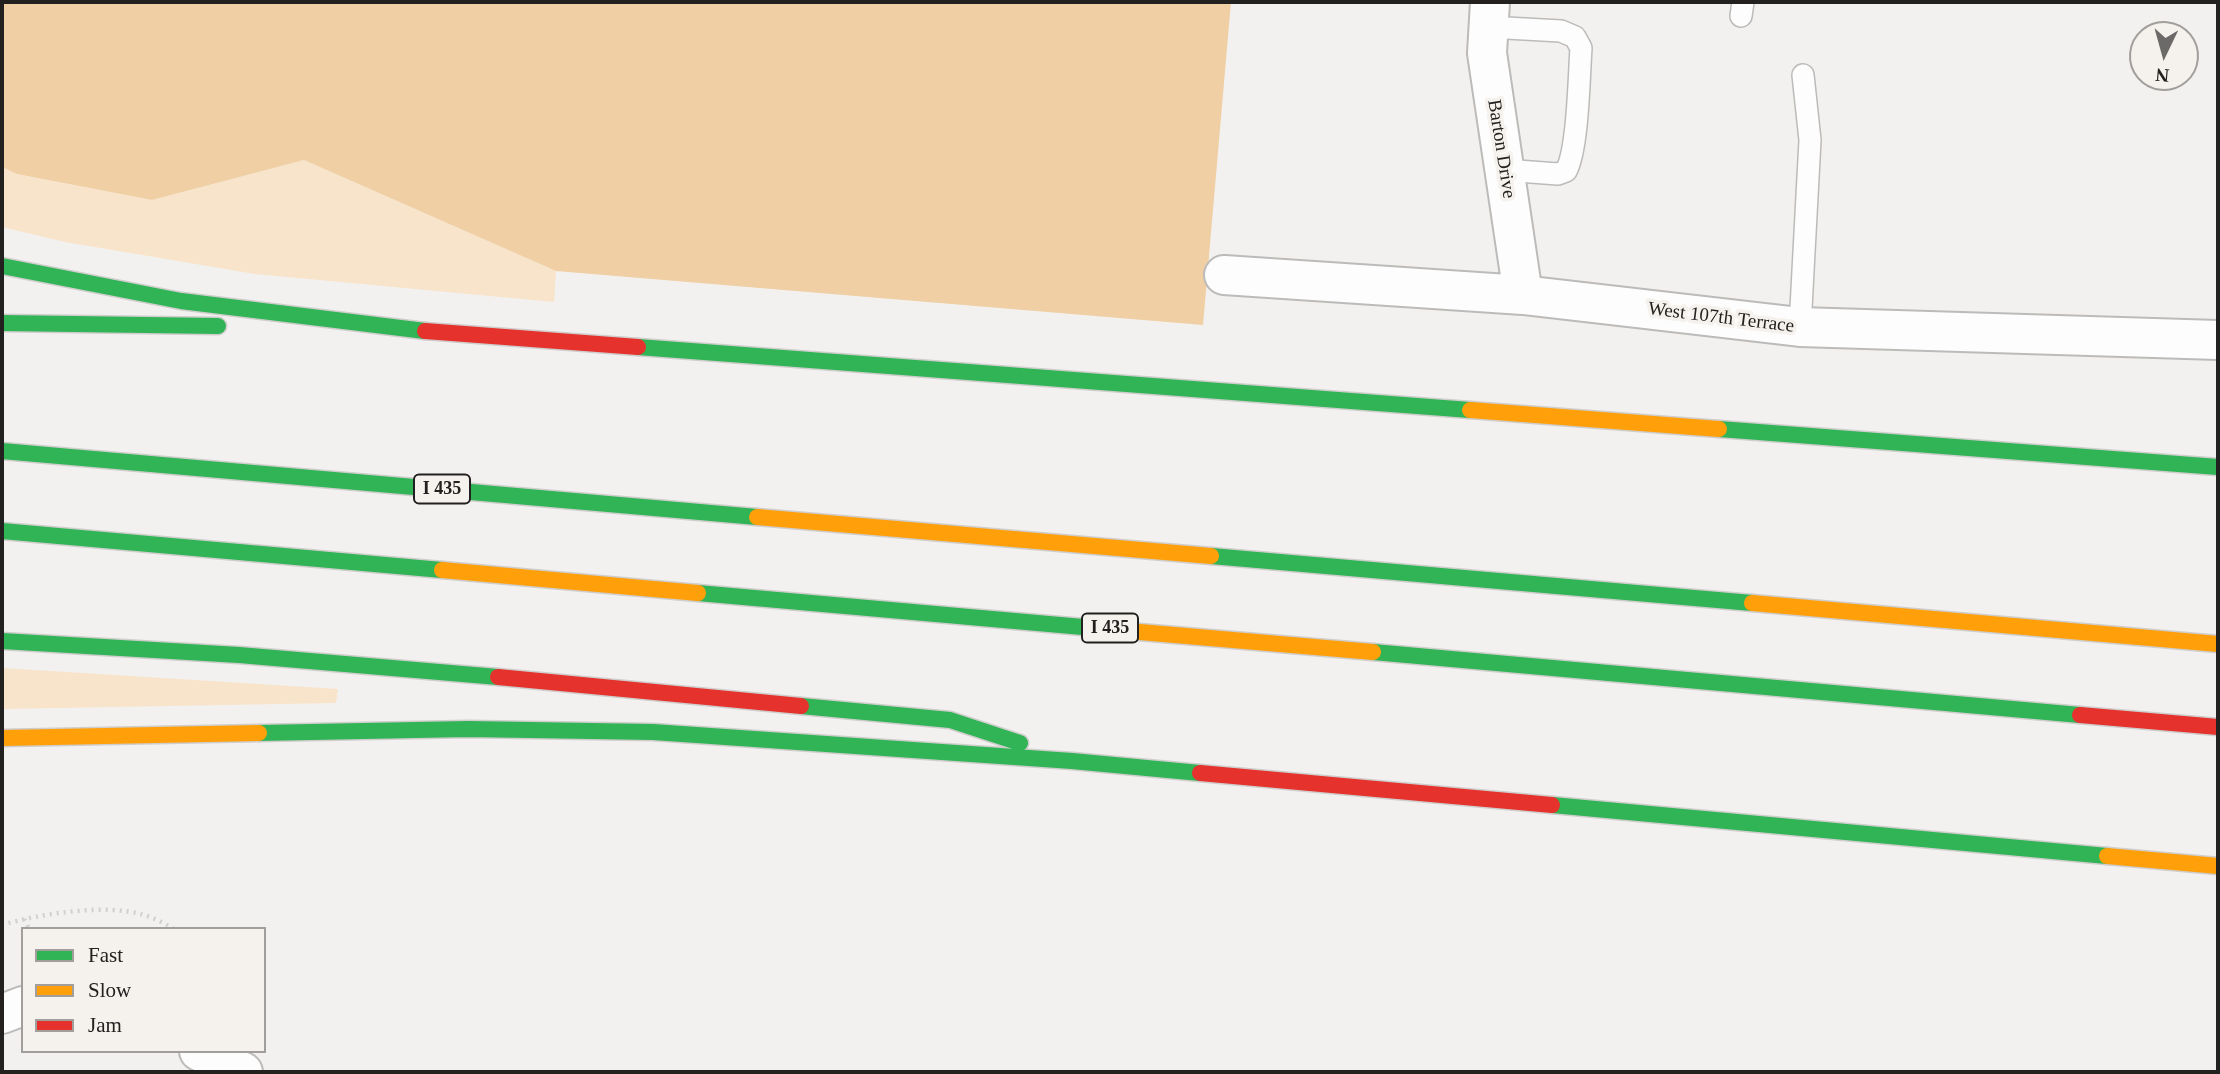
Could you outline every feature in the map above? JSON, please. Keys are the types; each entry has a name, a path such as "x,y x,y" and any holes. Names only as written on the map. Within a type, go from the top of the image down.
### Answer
{"highway":[{"path":"2,265 181,301 396,329 2218,467"},
{"path":"2,323 233,327"},
{"path":"260,327 396,329"},
{"name":"I 435","path":"2,451 2218,644"},
{"name":"I 435","path":"2,531 2218,727"},
{"path":"2,642 75,644 333,663 950,720 1072,761"},
{"path":"2,738 468,729 653,732 1072,761 2218,866"}],"street":[{"name":"Barton Drive","path":"1489,14 1487,53 1523,295"},
{"name":"West 107th Terrace","path":"1224,275 1523,295 1800,327 2218,340"},
{"path":"2,997 21,999"},
{"path":"2,1014 21,1007"},
{"path":"203,1053 243,1072"}],"lane":[{"path":"1489,14 1560,31 1576,37 1581,48 1571,163 1566,171 1558,174 1504,170"},
{"path":"1800,327 1810,140 1803,75"}],"path":[{"path":"2,925 67,912 118,911 144,915 170,927"},
{"path":"24,919 28,927"}],"shaded area":[{"path":"2,2 1231,2 1203,325 556,271 304,160 152,200 17,174 2,167"},
{"path":"304,160 556,271 554,302 255,274 65,242 2,227 2,167 17,174 152,200"},
{"path":"2,668 338,689 336,703 2,709"}],"traffic: fast":[{"path":"2,266 181,301 425,331"},
{"path":"2,323 218,326"},
{"path":"638,347 1470,410"},
{"path":"1719,429 2218,467"},
{"path":"2,451 757,517"},
{"path":"2,531 442,570"},
{"path":"1211,556 1752,603"},
{"path":"698,593 1128,631"},
{"path":"2,641 239,655 498,677"},
{"path":"1373,652 2080,715"},
{"path":"801,706 950,720 1020,743"},
{"path":"259,733 468,729 653,732 1072,761 1200,773"},
{"path":"1552,805 2107,856"}],"traffic: slow":[{"path":"1470,410 1719,429"},
{"path":"757,517 1211,556"},
{"path":"442,570 698,593"},
{"path":"1752,603 2218,644"},
{"path":"1128,631 1373,652"},
{"path":"2,738 259,733"},
{"path":"2107,856 2218,866"}],"traffic: jam":[{"path":"425,331 638,347"},
{"path":"498,677 801,706"},
{"path":"2080,715 2218,727"},
{"path":"1200,773 1552,805"}]}
